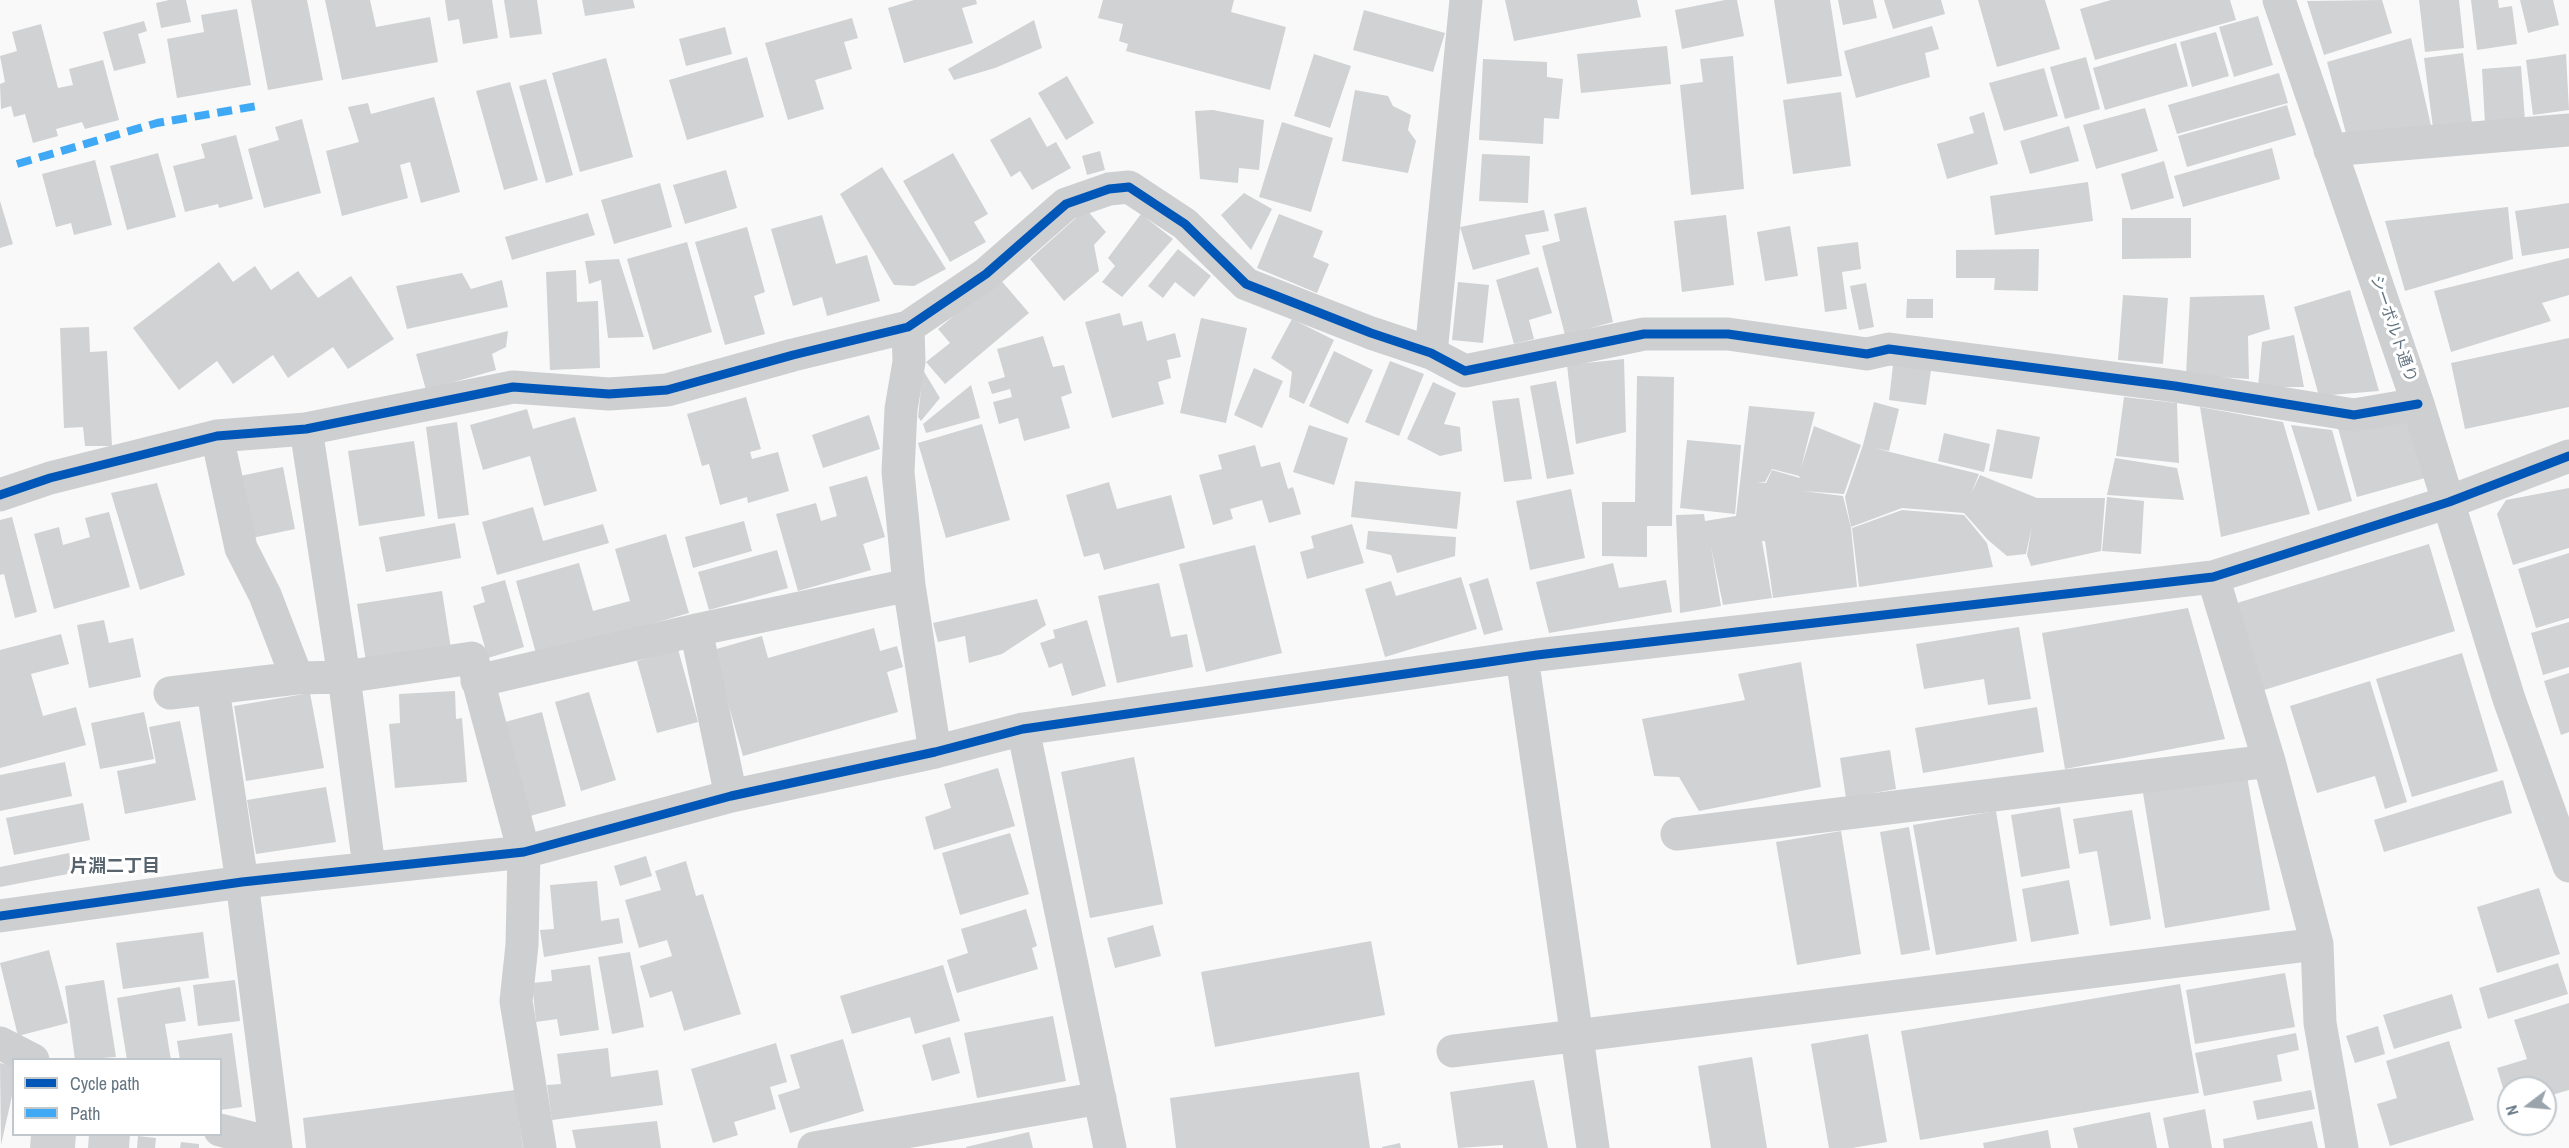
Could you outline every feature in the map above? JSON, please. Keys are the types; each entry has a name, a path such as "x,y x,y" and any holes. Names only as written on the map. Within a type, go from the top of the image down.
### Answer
{"street":[{"path":"1431,353 1466,0"},
{"name":"シーボルト通り","path":"2279,0 2418,404 2509,699 2569,866"},
{"path":"2330,150 2569,130"},
{"path":"0,495 50,478 218,436 306,429 513,387 609,394 668,390 793,355 908,327 986,274 1066,204 1109,189 1129,186 1185,224 1246,284 1371,333 1431,353 1465,371 1644,334 1728,334 1868,354 1889,349 2175,386 2354,415 2418,404"},
{"path":"908,327 909,362 901,410 898,472 909,585 935,753"},
{"path":"306,429 344,677 369,867"},
{"path":"218,436 241,548 266,595 297,678"},
{"path":"0,916 242,882 524,852 731,796 935,753 1023,729 1522,657 2213,577 2449,502 2569,456"},
{"path":"2213,577 2269,761 2316,944 2320,1023 2342,1148"},
{"path":"477,681 696,630 909,585"},
{"path":"696,630 731,796"},
{"path":"1522,657 1593,1148"},
{"path":"170,693 297,678 344,677 472,658 524,852 522,945 516,1001 540,1148"},
{"path":"213,689 242,882 276,1146 222,1131"},
{"path":"1023,729 1110,1148"},
{"path":"1677,834 2269,761"},
{"path":"1453,1051 2316,944"},
{"path":"0,1043 31,1058"},
{"path":"814,1148 874,1143 1100,1098"}],"building":[{"path":"186,0 191,22 161,28 156,3"},
{"path":"251,0 307,0 323,80 268,90"},
{"path":"325,0 370,0 376,27 430,17 438,62 342,80"},
{"path":"445,0 492,0 498,38 463,44 459,19 448,21"},
{"path":"504,0 537,0 542,34 510,38"},
{"path":"582,0 633,0 635,8 585,16"},
{"path":"914,0 976,0 977,4 962,8 973,43 904,63 888,8"},
{"path":"1103,0 1234,0 1231,12 1286,27 1270,90 1126,51 1128,44 1119,41 1123,24 1098,18"},
{"path":"1505,0 1637,0 1641,17 1514,41"},
{"path":"1725,0 1737,0 1744,36 1682,49 1675,10"},
{"path":"1774,0 1830,0 1842,76 1787,84"},
{"path":"1838,0 1873,0 1877,18 1843,25"},
{"path":"1884,0 1941,0 1945,14 1893,29"},
{"path":"1978,0 2045,0 2060,49 1997,67"},
{"path":"2111,0 2230,0 2236,20 2095,60 2080,9"},
{"path":"2382,0 2392,33 2324,55 2307,1"},
{"path":"2419,0 2459,0 2464,48 2425,52"},
{"path":"2471,0 2498,0 2499,8 2512,6 2517,44 2477,50"},
{"path":"2520,0 2553,0 2559,25 2528,33"},
{"path":"237,9 251,85 177,98 167,39 204,32 201,15"},
{"path":"1364,10 1445,33 1433,72 1353,50"},
{"path":"2258,16 2273,65 2234,77 2219,27"},
{"path":"852,18 858,38 844,42 852,69 815,80 824,109 788,120 765,43"},
{"path":"1034,20 1042,48 995,68 954,80 948,69"},
{"path":"144,21 147,31 138,34 146,63 114,71 103,32"},
{"path":"41,24 58,88 73,85 69,69 103,60 119,120 85,129 82,122 56,129 58,136 33,143 25,114 14,117 11,106 1,109 0,84 5,82 0,56 17,51 12,32"},
{"path":"1932,26 1939,49 1925,53 1930,77 1856,98 1844,51"},
{"path":"725,27 732,54 686,66 679,39"},
{"path":"2216,32 2229,76 2192,87 2180,42"},
{"path":"2411,38 2432,130 2347,137 2327,62"},
{"path":"2176,43 2188,86 2105,110 2093,68"},
{"path":"1667,46 1671,84 1581,93 1577,54"},
{"path":"2463,53 2472,123 2433,128 2424,58"},
{"path":"1314,54 1351,66 1330,128 1294,116"},
{"path":"2566,54 2569,110 2533,115 2526,60"},
{"path":"1733,56 1744,189 1691,195 1680,85 1703,82 1700,59"},
{"path":"747,57 764,117 687,140 669,80"},
{"path":"2086,57 2100,109 2065,119 2050,67"},
{"path":"606,58 633,157 580,172 552,73"},
{"path":"1483,59 1547,62 1547,77 1563,79 1559,119 1544,118 1543,144 1479,140"},
{"path":"2521,66 2525,121 2485,124 2482,69"},
{"path":"2044,68 2058,116 2004,131 1989,83"},
{"path":"2279,73 2288,103 2177,134 2168,105"},
{"path":"1067,76 1094,123 1066,140 1038,93"},
{"path":"546,79 573,175 546,183 519,86"},
{"path":"510,82 538,180 504,190 476,91"},
{"path":"1355,90 1388,96 1393,106 1411,115 1408,130 1416,141 1408,173 1342,161"},
{"path":"1841,92 1851,166 1793,174 1783,100"},
{"path":"434,97 460,192 421,203 410,162 400,165 408,198 342,216 326,151 359,142 348,107 368,103 371,114"},
{"path":"2287,105 2296,135 2187,167 2178,136"},
{"path":"2145,108 2158,151 2096,169 2083,125"},
{"path":"1213,110 1264,120 1259,170 1239,168 1238,183 1200,179 1195,111"},
{"path":"1984,112 1998,164 1947,179 1937,144 1974,133 1969,117"},
{"path":"1030,117 1047,147 1056,142 1071,168 1032,190 1020,171 1011,177 990,140"},
{"path":"302,119 321,193 264,208 248,149 279,140 275,127"},
{"path":"1282,122 1333,138 1311,212 1259,197"},
{"path":"2069,126 2079,161 2030,174 2020,141"},
{"path":"236,135 253,199 219,208 218,204 185,212 173,166 205,158 201,144"},
{"path":"2272,148 2280,179 2183,207 2174,176"},
{"path":"1100,151 1105,170 1087,175 1082,156"},
{"path":"158,153 176,217 127,230 110,166"},
{"path":"953,153 988,214 974,222 986,242 950,262 903,181"},
{"path":"1482,154 1530,156 1528,203 1479,201"},
{"path":"95,160 112,225 74,235 71,223 56,227 42,174"},
{"path":"2164,161 2174,198 2131,210 2121,174"},
{"path":"882,167 946,269 914,286 894,285 840,194"},
{"path":"726,170 737,208 685,224 673,185"},
{"path":"2088,182 2093,221 1995,235 1990,196"},
{"path":"660,183 672,227 614,244 601,200"},
{"path":"1244,193 1272,209 1251,250 1221,215"},
{"path":"0,201 13,244 0,248"},
{"path":"2569,203 2569,248 2522,256 2515,211"},
{"path":"1586,207 1613,322 1565,335 1542,246 1560,241 1554,214"},
{"path":"2508,207 2513,259 2405,291 2385,221"},
{"path":"1086,209 1106,232 1094,245 1099,271 1064,301 1030,259"},
{"path":"1544,210 1549,231 1525,235 1530,254 1473,270 1460,227"},
{"path":"588,213 595,235 512,260 505,237"},
{"path":"1141,214 1173,239 1122,297 1102,282 1115,266 1108,258"},
{"path":"1279,214 1323,231 1313,257 1329,264 1317,293 1257,268"},
{"path":"822,215 836,264 867,255 880,301 827,316 822,297 793,306 771,229"},
{"path":"1726,215 1734,285 1682,292 1674,221"},
{"path":"2122,218 2191,218 2191,258 2122,259"},
{"path":"1790,226 1798,276 1765,281 1757,232"},
{"path":"747,227 765,292 754,296 765,334 725,345 695,242"},
{"path":"687,242 712,332 653,350 627,259"},
{"path":"1858,242 1861,269 1842,272 1847,309 1825,312 1817,247"},
{"path":"1178,249 1211,276 1194,297 1175,282 1163,298 1148,286"},
{"path":"2039,249 2038,291 1994,290 1995,278 1956,278 1956,250"},
{"path":"2569,258 2569,295 2542,303 2551,321 2451,352 2434,291"},
{"path":"619,259 644,337 608,338 601,280 589,284 585,261"},
{"path":"219,262 233,282 255,266 271,290 298,271 318,298 351,276 394,339 348,369 333,347 288,378 273,355 233,384 217,361 179,390 133,328"},
{"path":"1538,267 1552,313 1529,320 1534,339 1514,344 1496,280"},
{"path":"576,270 577,302 598,301 600,368 550,370 546,272"},
{"path":"462,273 471,289 502,280 508,307 407,329 396,286"},
{"path":"999,278 1029,313 945,384 926,362 950,343 938,329"},
{"path":"1458,282 1489,285 1483,343 1452,340"},
{"path":"1866,283 1874,327 1859,330 1850,286"},
{"path":"2350,290 2379,391 2319,396 2294,307"},
{"path":"2123,295 2168,298 2163,364 2118,360"},
{"path":"2264,295 2270,329 2248,336 2249,379 2186,375 2190,297"},
{"path":"1907,299 1933,299 1933,318 1906,318"},
{"path":"1120,313 1123,326 1142,321 1147,341 1175,333 1181,357 1167,360 1171,378 1158,382 1164,404 1112,418 1085,322"},
{"path":"1201,318 1247,328 1226,423 1180,413"},
{"path":"1292,319 1334,340 1304,404 1289,397 1292,372 1271,358"},
{"path":"89,327 90,352 107,351 112,446 85,446 83,427 64,428 60,328"},
{"path":"508,331 506,347 492,354 496,370 426,390 416,354"},
{"path":"2294,335 2304,387 2258,387 2262,342"},
{"path":"1043,336 1053,367 1064,365 1072,393 1061,397 1070,428 1024,441 1018,418 999,424 993,402 1012,397 1010,389 992,394 988,382 1005,377 997,349"},
{"path":"2569,338 2569,407 2465,429 2451,363"},
{"path":"1334,351 1373,370 1348,424 1309,406"},
{"path":"1624,359 1626,432 1576,444 1567,365"},
{"path":"1390,361 1424,374 1399,436 1365,422"},
{"path":"1893,365 1931,370 1926,405 1889,400"},
{"path":"1254,368 1283,381 1262,428 1234,415"},
{"path":"923,370 940,398 921,421 918,417"},
{"path":"1637,376 1674,377 1672,526 1647,526 1647,557 1602,556 1602,502 1635,502"},
{"path":"1556,381 1574,474 1547,479 1530,386"},
{"path":"1433,382 1456,393 1444,424 1460,427 1462,451 1440,456 1407,439"},
{"path":"971,385 980,418 926,433 923,424"},
{"path":"746,397 761,449 750,452 752,459 778,452 789,491 748,503 747,497 720,505 709,464 702,466 687,414"},
{"path":"2124,397 2177,403 2179,463 2116,456"},
{"path":"1519,398 1532,479 1504,482 1492,401"},
{"path":"1874,402 1899,409 1889,451 1874,448 1979,474 1971,494 1980,475 2037,498 2105,498 2101,551 2031,566 2027,555 2032,526 2026,554 2007,556 1988,540 1964,513 1902,508 1851,527 1845,497 1863,445"},
{"path":"1749,406 1815,412 1801,468 1814,426 1861,445 1844,494 1803,491 1843,496 1851,528 1857,587 1773,598 1765,541 1762,541 1772,598 1723,605 1711,547 1721,606 1680,613 1676,515 1704,514 1705,521 1736,516","holes":["1772,469 1800,478 1772,470 1766,483 1757,482 1765,482"]},
{"path":"2200,407 2283,422 2310,514 2221,537"},
{"path":"527,409 533,429 575,417 597,491 544,506 530,456 483,470 470,425"},
{"path":"869,415 880,449 823,468 812,435"},
{"path":"2408,415 2425,478 2357,497 2338,428"},
{"path":"457,422 469,515 438,519 426,427"},
{"path":"982,424 1010,520 946,538 918,443"},
{"path":"1309,425 1348,438 1334,485 1293,472"},
{"path":"2291,425 2332,430 2352,501 2318,511"},
{"path":"1997,429 2040,437 2032,479 1989,471"},
{"path":"1944,433 1990,444 1984,472 1938,461"},
{"path":"1687,440 1741,445 1735,514 1680,508"},
{"path":"414,441 425,516 359,526 348,451"},
{"path":"1255,445 1261,467 1280,462 1288,489 1293,487 1301,514 1269,523 1262,500 1230,509 1233,519 1213,525 1199,475 1222,469 1218,455"},
{"path":"2115,458 2177,468 2184,500 2107,495"},
{"path":"283,467 295,529 252,538 240,476"},
{"path":"867,476 885,537 863,544 871,570 798,591 776,514 816,503 821,521 837,516 829,487"},
{"path":"1355,481 1461,492 1457,529 1351,517"},
{"path":"1109,482 1117,509 1171,495 1185,548 1104,570 1099,553 1084,557 1066,495"},
{"path":"157,483 185,575 140,590 111,493"},
{"path":"2569,488 2569,548 2513,565 2497,514 2506,500"},
{"path":"1571,489 1585,558 1530,570 1516,501"},
{"path":"2107,497 2144,501 2141,554 2102,551"},
{"path":"533,507 543,541 603,524 609,543 497,575 482,522"},
{"path":"1902,510 1964,515 1987,543 1993,567 1859,587 1852,528"},
{"path":"109,512 130,587 54,609 34,534 59,527 63,545 90,537 85,518"},
{"path":"12,517 37,612 15,618 4,574 0,575 0,520"},
{"path":"744,521 752,551 693,568 685,537"},
{"path":"455,523 461,558 386,572 379,537"},
{"path":"1352,524 1364,563 1307,579 1300,552 1314,548 1311,536"},
{"path":"1368,531 1456,537 1455,556 1397,573 1391,555 1366,549"},
{"path":"666,534 689,613 537,657 516,581 579,563 593,611 630,601 615,549"},
{"path":"2429,544 2455,631 2264,690 2237,603"},
{"path":"1255,545 1282,653 1206,672 1179,564"},
{"path":"777,550 788,588 709,610 698,572"},
{"path":"2569,553 2569,618 2536,628 2518,569"},
{"path":"1613,563 1619,588 1666,580 1672,612 1549,633 1536,582"},
{"path":"1461,577 1477,629 1385,657 1365,589 1391,581 1396,596"},
{"path":"1488,578 1503,630 1484,635 1469,584"},
{"path":"505,580 524,647 488,658 473,606 485,602 481,587"},
{"path":"1159,583 1171,637 1187,634 1193,667 1117,683 1098,596"},
{"path":"442,591 451,649 366,662 357,604"},
{"path":"1037,599 1046,625 1002,654 969,663 965,636 938,642 933,623"},
{"path":"2188,608 2225,739 2065,769 2042,633"},
{"path":"104,620 109,643 133,638 141,677 89,688 77,625"},
{"path":"1087,620 1106,686 1072,696 1062,663 1049,668 1040,643 1055,638 1053,630"},
{"path":"2569,622 2569,667 2543,675 2531,633"},
{"path":"2019,627 2031,699 1988,705 1984,679 1924,689 1916,644"},
{"path":"874,628 880,651 897,646 903,667 887,672 898,712 743,756 713,650 762,636 768,658"},
{"path":"61,634 69,664 31,674 43,716 76,707 86,745 0,768 0,650"},
{"path":"678,649 698,722 657,733 637,661"},
{"path":"2462,653 2498,771 2412,797 2376,679"},
{"path":"1801,662 1821,787 1699,811 1679,777 1654,776 1642,719 1745,700 1738,674"},
{"path":"2569,673 2569,732 2561,735 2544,681"},
{"path":"2370,681 2407,802 2385,809 2375,776 2317,793 2290,706"},
{"path":"455,691 456,719 462,718 467,782 395,788 389,724 400,723 399,694"},
{"path":"589,692 616,780 581,791 555,702"},
{"path":"310,693 324,768 246,781 234,706"},
{"path":"2037,707 2044,752 1923,773 1915,728"},
{"path":"144,712 154,759 100,769 91,723"},
{"path":"542,712 566,806 530,816 505,722"},
{"path":"180,721 196,800 125,814 117,771 156,763 149,727"},
{"path":"1890,750 1896,789 1846,798 1840,758"},
{"path":"1134,757 1163,904 1090,918 1061,772"},
{"path":"65,762 72,796 0,811 0,775"},
{"path":"998,768 1015,826 934,850 925,817 951,808 944,784"},
{"path":"2247,776 2270,910 2165,928 2143,793"},
{"path":"2503,780 2512,813 2384,852 2374,820"},
{"path":"326,787 336,842 256,854 247,800"},
{"path":"83,803 90,840 14,855 6,818"},
{"path":"2060,807 2070,868 2021,877 2011,815"},
{"path":"2132,810 2151,919 2110,926 2097,851 2079,854 2073,819"},
{"path":"1996,811 2017,941 1936,955 1913,825"},
{"path":"1909,827 1930,950 1901,955 1880,832"},
{"path":"1841,831 1861,954 1797,965 1776,842"},
{"path":"1010,833 1029,894 960,915 942,853"},
{"path":"69,853 73,873 0,887 0,867"},
{"path":"646,856 652,876 620,886 614,866"},
{"path":"686,861 696,896 703,894 741,1014 684,1031 672,991 650,998 640,966 672,956 667,940 639,948 625,900 661,890 655,871"},
{"path":"2069,880 2079,934 2031,942 2022,889"},
{"path":"597,881 601,921 619,918 623,943 544,957 540,930 554,929 550,885"},
{"path":"2539,888 2560,954 2497,973 2477,907"},
{"path":"1026,909 1037,946 1032,948 1038,969 957,993 947,960 968,953 961,929"},
{"path":"1153,925 1161,956 1115,968 1107,938"},
{"path":"203,932 209,978 123,989 116,943"},
{"path":"1371,941 1385,1015 1215,1047 1201,972"},
{"path":"49,950 68,1023 18,1036 0,963"},
{"path":"630,952 644,1027 612,1034 598,957"},
{"path":"2558,963 2568,994 2488,1019 2479,988"},
{"path":"590,965 599,1030 560,1036 557,1019 536,1022 532,983 552,981 551,970"},
{"path":"943,965 960,1021 915,1034 910,1017 852,1034 840,996"},
{"path":"2285,973 2295,1027 2195,1044 2186,990"},
{"path":"104,980 116,1057 75,1058 65,986"},
{"path":"235,980 240,1021 198,1026 193,985"},
{"path":"2180,984 2199,1093 1920,1140 1901,1031"},
{"path":"180,987 186,1021 165,1024 171,1058 127,1058 117,998"},
{"path":"2452,994 2462,1028 2394,1049 2383,1015"},
{"path":"2569,1003 2569,1090 2557,1094 2557,1076 2499,1076 2497,1068 2527,1059 2514,1020"},
{"path":"1053,1016 1066,1081 977,1098 964,1033"},
{"path":"2378,1026 2385,1054 2355,1063 2346,1036"},
{"path":"232,1033 242,1107 222,1110 222,1058 180,1058 177,1041"},
{"path":"2296,1033 2299,1050 2277,1055 2282,1081 2204,1096 2195,1053"},
{"path":"1868,1034 1887,1142 1852,1148 1829,1148 1811,1044"},
{"path":"950,1037 960,1073 932,1081 922,1045"},
{"path":"843,1039 864,1111 790,1133 778,1095 800,1088 790,1055"},
{"path":"2449,1041 2474,1120 2390,1146 2377,1104 2397,1098 2386,1061"},
{"path":"776,1043 787,1082 770,1087 776,1109 734,1122 738,1135 713,1143 691,1069"},
{"path":"608,1048 611,1077 658,1070 663,1105 552,1120 547,1085 561,1084 557,1054"},
{"path":"1752,1057 1767,1148 1711,1148 1698,1066"},
{"path":"0,1063 12,1066 12,1096 1,1145"},
{"path":"1359,1072 1370,1148 1176,1148 1170,1098"},
{"path":"1534,1080 1548,1148 1503,1148 1503,1145 1458,1148 1450,1092"},
{"path":"515,1090 523,1148 306,1148 303,1118"},
{"path":"2311,1090 2315,1109 2257,1120 2253,1101"},
{"path":"2205,1109 2212,1148 2169,1148 2163,1118"},
{"path":"2150,1112 2157,1148 2078,1148 2073,1128"},
{"path":"657,1121 661,1148 576,1148 572,1130"},
{"path":"2312,1121 2318,1148 2224,1148 2223,1139"},
{"path":"2048,1130 2051,1148 1984,1148 1983,1143"},
{"path":"1029,1132 1033,1148 966,1148 966,1147"},
{"path":"31,1136 76,1136 75,1148 30,1148"},
{"path":"89,1136 130,1136 129,1148 88,1148"},
{"path":"138,1136 156,1138 155,1148 137,1148"},
{"path":"181,1142 199,1144 199,1148 180,1148"},
{"path":"1400,1143 1401,1148 1382,1148 1382,1147"}],"marked path":[{"path":"17,164 157,123 257,106"}],"cycle path":[{"path":"0,495 50,478 217,436 306,429 513,387 609,394 667,390 793,355 908,327 986,274 1066,204 1109,189 1129,187 1185,224 1246,284 1371,333 1431,353 1465,371 1644,334 1728,334 1867,354 1889,349 2175,386 2354,415 2418,404"},
{"path":"0,916 242,882 524,852 731,796 935,752 1023,729 1537,655 2213,577 2449,502 2569,456"}],"district":[{"name":"片淵二丁目","path":"115,867"}]}
